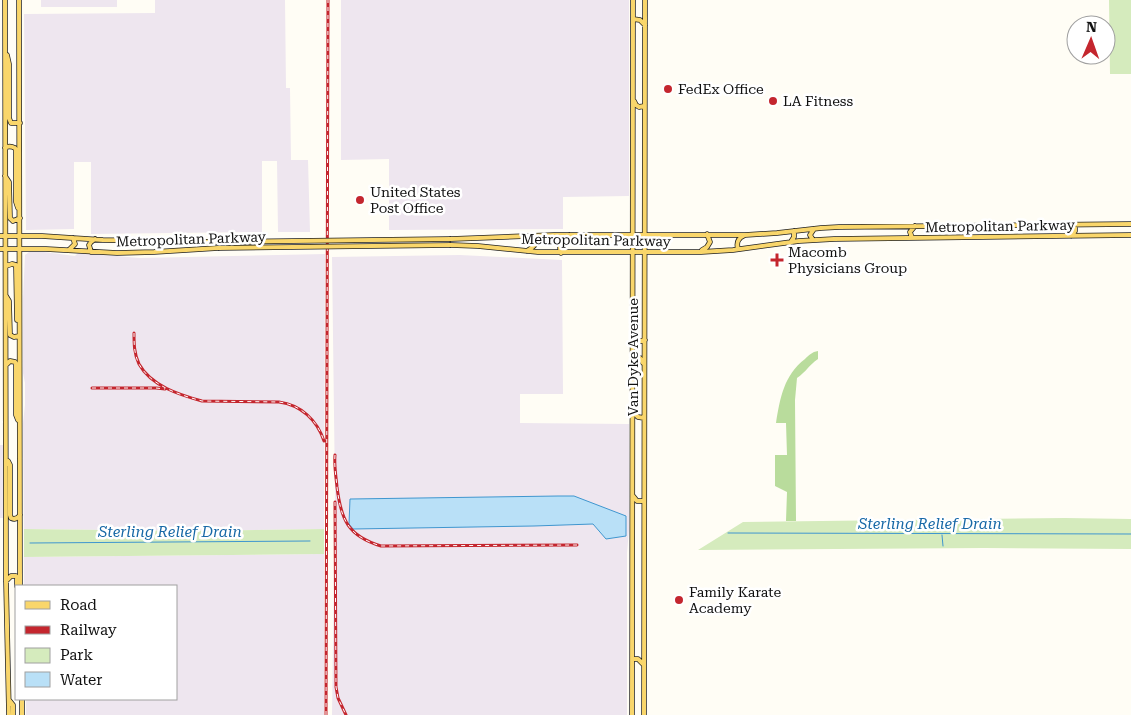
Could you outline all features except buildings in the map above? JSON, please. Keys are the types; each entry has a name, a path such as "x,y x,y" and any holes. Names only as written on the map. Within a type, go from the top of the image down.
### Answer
{"main road":[{"path":"5,0 6,581 11,715"},
{"path":"19,0 19,585"},
{"name":"Van Dyke Avenue","path":"632,715 633,252 637,161 633,99 634,0"},
{"name":"Van Dyke Avenue","path":"644,0 644,501 640,635 643,664 644,715"},
{"path":"633,20 640,20 645,25"},
{"path":"5,51 9,64 9,118 11,123 20,123"},
{"path":"633,99 637,106 644,106"},
{"path":"5,148 11,147 15,149 16,202 20,212"},
{"path":"637,161 645,168"},
{"path":"5,176 9,182 10,218 13,221 20,218"},
{"name":"Metropolitan Parkway","path":"0,236 219,242 634,234 745,235 770,234 814,228 1131,224"},
{"path":"1071,236 1075,231 1073,225"},
{"path":"912,238 910,232 915,226"},
{"path":"812,240 810,235 814,228"},
{"path":"790,243 794,237 794,230"},
{"path":"700,252 709,244 710,240 707,234"},
{"path":"561,253 561,242 569,235"},
{"path":"738,249 738,240 745,235"},
{"name":"Metropolitan Parkway","path":"0,249 147,252 218,248 451,245 561,253 700,252 812,240 1131,235"},
{"path":"527,251 535,245 534,236"},
{"path":"69,250 75,244 73,238"},
{"path":"91,252 89,245 95,240"},
{"path":"6,266 12,264 16,266 16,318 19,327"},
{"path":"6,296 9,301 10,335 14,337 19,336"},
{"path":"633,330 638,340 645,340"},
{"path":"633,358 640,358 644,365"},
{"path":"6,365 10,361 16,364 16,415 20,424"},
{"path":"633,409 636,416 644,418"},
{"path":"6,454 10,465 10,515 11,518 15,519 20,515"},
{"path":"632,494 637,501 644,501"},
{"path":"632,526 639,526 643,533"},
{"path":"6,581 11,576 16,576 19,585"},
{"path":"632,629 640,635"},
{"path":"632,659 638,659 643,664"},
{"path":"22,700 22,715"}],"shaded area":[{"path":"41,0 117,0 117,7 41,7"},
{"path":"155,0 285,0 286,88 290,88 291,160 308,160 310,232 278,232 277,161 262,161 262,232 91,234 91,162 74,162 74,229 26,230 24,14 155,13"},
{"path":"341,0 629,0 629,196 563,197 563,229 389,230 389,159 341,160"},
{"path":"29,252 75,256 78,253 140,258 325,254 324,529 190,531 24,529 23,423 25,383 23,373 23,299 25,255"},
{"path":"460,255 562,260 563,394 520,394 520,423 629,424 627,715 332,715 335,492 332,257"},
{"path":"0,445 3,445 4,518 0,518"},
{"path":"324,554 324,715 26,715 26,700 178,700 178,585 24,585 24,557"}],"green space":[{"path":"1109,0 1131,0 1131,74 1110,74 1110,65 1116,65 1116,15 1109,15"},
{"path":"818,351 818,359 797,378 795,400 796,521 786,521 787,492 775,486 775,455 787,455 786,423 776,423 781,396 792,372 809,355"},
{"name":"Sterling Relief Drain","path":"1065,518 1131,519 1131,549 698,550 743,522"},
{"name":"Sterling Relief Drain","path":"24,529 190,531 324,529 324,554 24,557"}],"water":[{"path":"574,496 626,516 626,536 606,539 593,524 353,529 349,524 350,499"}],"waterway":[{"name":"Sterling Relief Drain","path":"728,533 1131,534"},
{"path":"942,535 943,546"},
{"name":"Sterling Relief Drain","path":"30,543 310,541"}],"railway":[{"path":"326,715 328,0"},
{"path":"134,333 137,360 144,372 158,384 202,401 279,402 294,406 312,420 324,441"},
{"path":"92,388 165,389"},
{"path":"335,455 337,487 344,518 354,532 370,542 381,546 577,545"},
{"path":"335,502 336,687 338,698 346,715"}],"place":[{"name":"FedEx Office","path":"668,89"},
{"name":"LA Fitness","path":"773,101"},
{"name":"United States Post Office","path":"360,200"},
{"name":"Macomb Physicians Group","path":"777,260"},
{"name":"Family Karate Academy","path":"679,600"}]}
